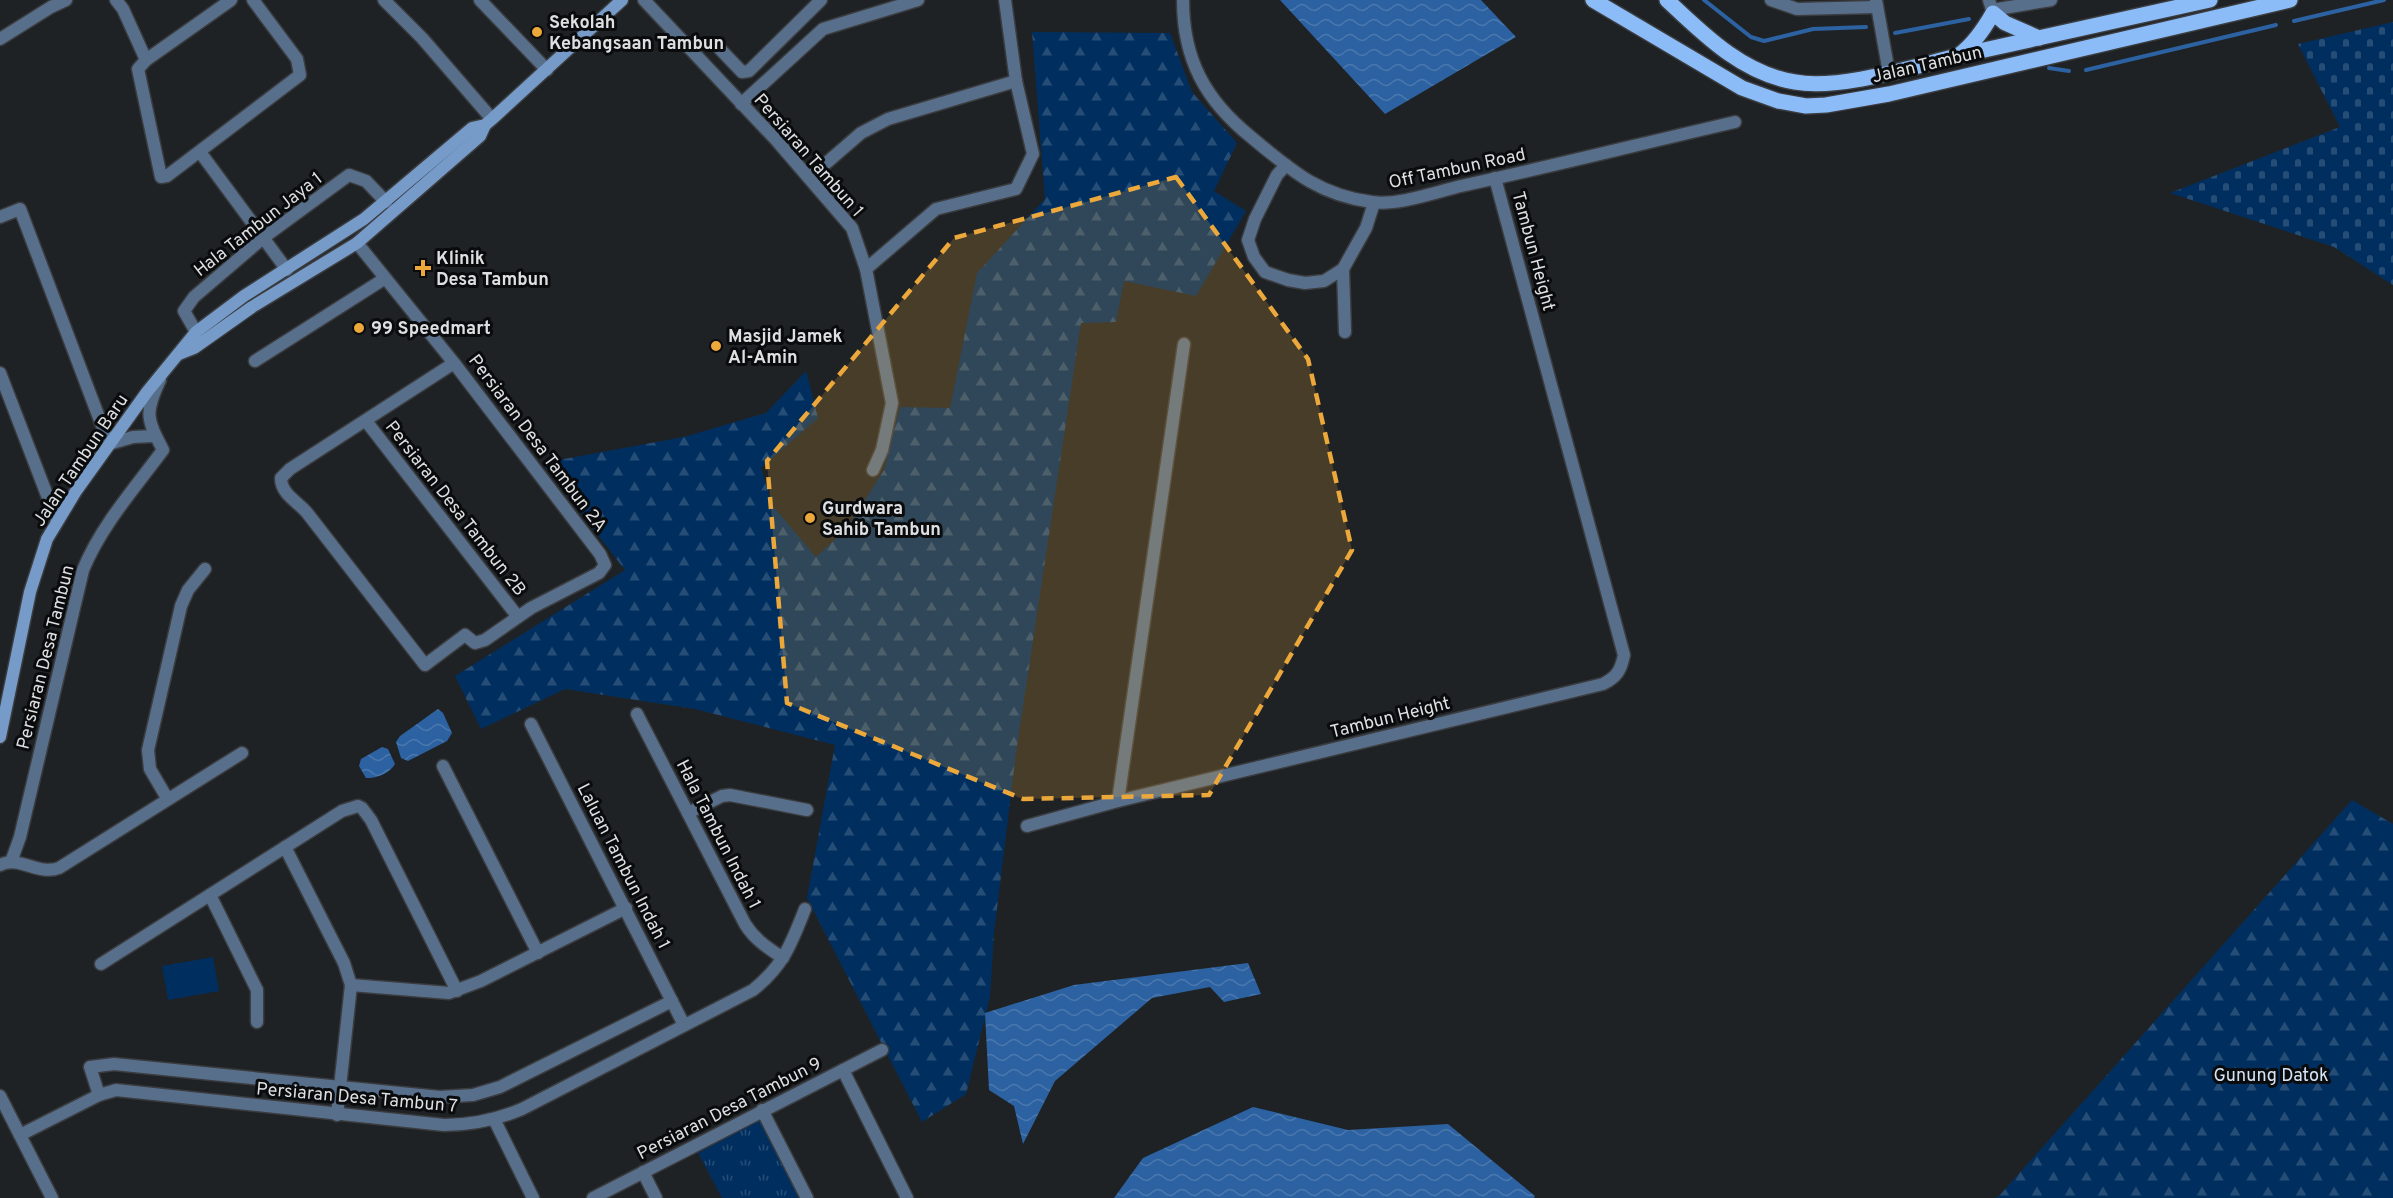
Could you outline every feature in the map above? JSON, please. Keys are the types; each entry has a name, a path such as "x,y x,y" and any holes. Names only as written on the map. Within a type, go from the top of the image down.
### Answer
{"main road":[{"name":"Jalan Tambun Baru","path":"179,354 195,348 272,294 357,243 480,136 488,122 622,0"},
{"name":"Jalan Tambun","path":"1593,0 1742,88 1778,101 1826,105 1889,94 2290,0"},
{"name":"Jalan Tambun","path":"1667,0 1702,33 1742,63 1771,76 1796,83 1829,83 1889,73 2210,0"},
{"path":"1992,8 2005,24 2039,38"},
{"path":"1956,57 1970,47 1986,26 1992,8"},
{"name":"Jalan Tambun Baru","path":"0,737 37,564 57,521 109,444 163,373 196,332 244,296 364,219 472,128 488,122"},
{"path":"357,243 364,219"},
{"path":"272,294 287,270 315,267"}],"street":[{"path":"0,39 66,0"},
{"path":"116,0 123,9 146,60"},
{"path":"231,0 139,66 138,72 160,174 164,178 300,75 297,59 253,0"},
{"path":"384,0 422,38 488,122"},
{"path":"480,0 547,70"},
{"name":"Persiaran Tambun 1","path":"644,0 777,141 852,228 866,268 892,404 882,450 873,471"},
{"path":"720,49 742,72 749,71 821,0"},
{"path":"741,104 823,29 917,0"},
{"path":"866,268 936,209 1016,189 1033,154 1016,81 1005,0"},
{"name":"Off Tambun Road","path":"1183,0 1192,60 1208,93 1242,130 1303,179 1330,193 1374,203 1398,200 1735,122"},
{"path":"1771,0 1797,9 1876,4 1889,73"},
{"path":"1992,8 2051,0"},
{"path":"808,178 872,126 888,119 1016,81"},
{"path":"200,152 287,270"},
{"path":"1286,165 1277,175 1255,219 1248,240 1254,257 1265,272 1305,283 1324,281 1343,269 1366,228 1374,203"},
{"name":"Hala Tambun Jaya 1","path":"196,332 184,311 194,297 263,238 349,175 366,181 386,202"},
{"name":"Tambun Height","path":"1027,826 1118,801 1603,684 1615,678 1622,667 1624,655 1495,178"},
{"path":"0,217 20,209 109,444 133,437 154,436"},
{"name":"Persiaran Desa Tambun 2A","path":"357,243 454,363 600,554 605,565 599,573 518,617"},
{"path":"1343,269 1345,332"},
{"path":"255,361 384,279"},
{"path":"1118,801 1184,344"},
{"path":"454,363 285,473 281,483 287,495 308,514 425,665 465,634 475,643 481,642 518,617"},
{"path":"0,373 57,521"},
{"name":"Persiaran Desa Tambun","path":"5,863 20,837 83,570 102,532 163,450 154,436 150,420 150,404 163,373"},
{"name":"Persiaran Desa Tambun 2B","path":"366,421 518,617"},
{"path":"167,798 150,769 148,750 182,606 188,590 205,569"},
{"name":"Hala Tambun Indah 1","path":"637,714 752,935 783,958"},
{"name":"Laluan Tambun Indah 1","path":"531,724 684,1025"},
{"path":"5,863 45,871 59,868 167,798 242,753"},
{"path":"442,766 538,953"},
{"path":"688,813 722,796 730,795 807,810"},
{"path":"101,964 348,807 353,806 362,808 370,820 457,991"},
{"path":"285,847 345,963 351,985 337,1115"},
{"path":"210,895 254,981 258,999 257,1022"},
{"path":"351,985 439,993 457,991 626,908"},
{"name":"Persiaran Desa Tambun 7","path":"20,1135 99,1095 116,1090 444,1125 464,1125 494,1119 522,1109 753,990 775,971 805,909"},
{"name":"Persiaran Desa Tambun 7","path":"99,1095 90,1067 114,1064 440,1097 487,1092 672,1000"},
{"name":"Persiaran Desa Tambun 9","path":"593,1198 882,1050"},
{"path":"843,1070 907,1198"},
{"path":"0,1096 52,1198"},
{"path":"762,1110 807,1198"},
{"path":"494,1119 533,1198"},
{"path":"643,1172 656,1198"}],"highlighted area":[{"path":"1176,177 1308,359 1352,550 1209,795 1023,799 787,703 767,461 954,238"}],"green space":[{"path":"2393,22 2393,285 2334,247 2170,193 2340,127 2298,44"},
{"path":"1032,32 1170,33 1192,92 1237,143 1214,191 1246,211 1196,296 1124,281 1116,322 1081,323 1016,753 994,933 990,997 966,1094 922,1122 807,898 835,745 695,709 565,689 481,729 455,676 625,570 542,463 684,437 766,413 806,371 818,418 761,468 772,505 816,557 847,528 884,470 900,407 950,408 977,273 1045,199"},
{"name":"Gunung Datok","path":"2352,800 2393,824 2393,1198 1994,1198 1999,1196"},
{"path":"213,957 219,991 168,1000 162,966"},
{"path":"760,1120 800,1198 722,1198 698,1153"}],"water":[{"path":"1280,0 1481,0 1516,37 1385,114"},
{"path":"438,709 443,713 452,733 447,741 408,761 401,758 396,742 400,736"},
{"path":"382,747 388,749 395,764 382,775 366,778 359,766 361,759"},
{"path":"1248,963 1261,994 1224,1002 1210,987 1152,998 1055,1081 1023,1144 1014,1106 989,1090 985,1013 1074,985"},
{"path":"1253,1107 1348,1130 1448,1124 1535,1196 1534,1198 1114,1198 1143,1158"}],"waterway":[{"path":"1704,0 1751,37 1764,41 1813,29 1866,27"},
{"path":"2294,21 2384,0"},
{"path":"1895,33 1969,19"},
{"path":"2086,70 2276,25"},
{"path":"2049,68 2069,71"}],"place":[{"name":"Sekolah Kebangsaan Tambun","path":"537,32"},
{"name":"Klinik Desa Tambun","path":"423,268"},
{"name":"99 Speedmart","path":"359,328"},
{"name":"Masjid Jamek Al-Amin","path":"716,346"},
{"name":"Gurdwara Sahib Tambun","path":"810,518"}]}
